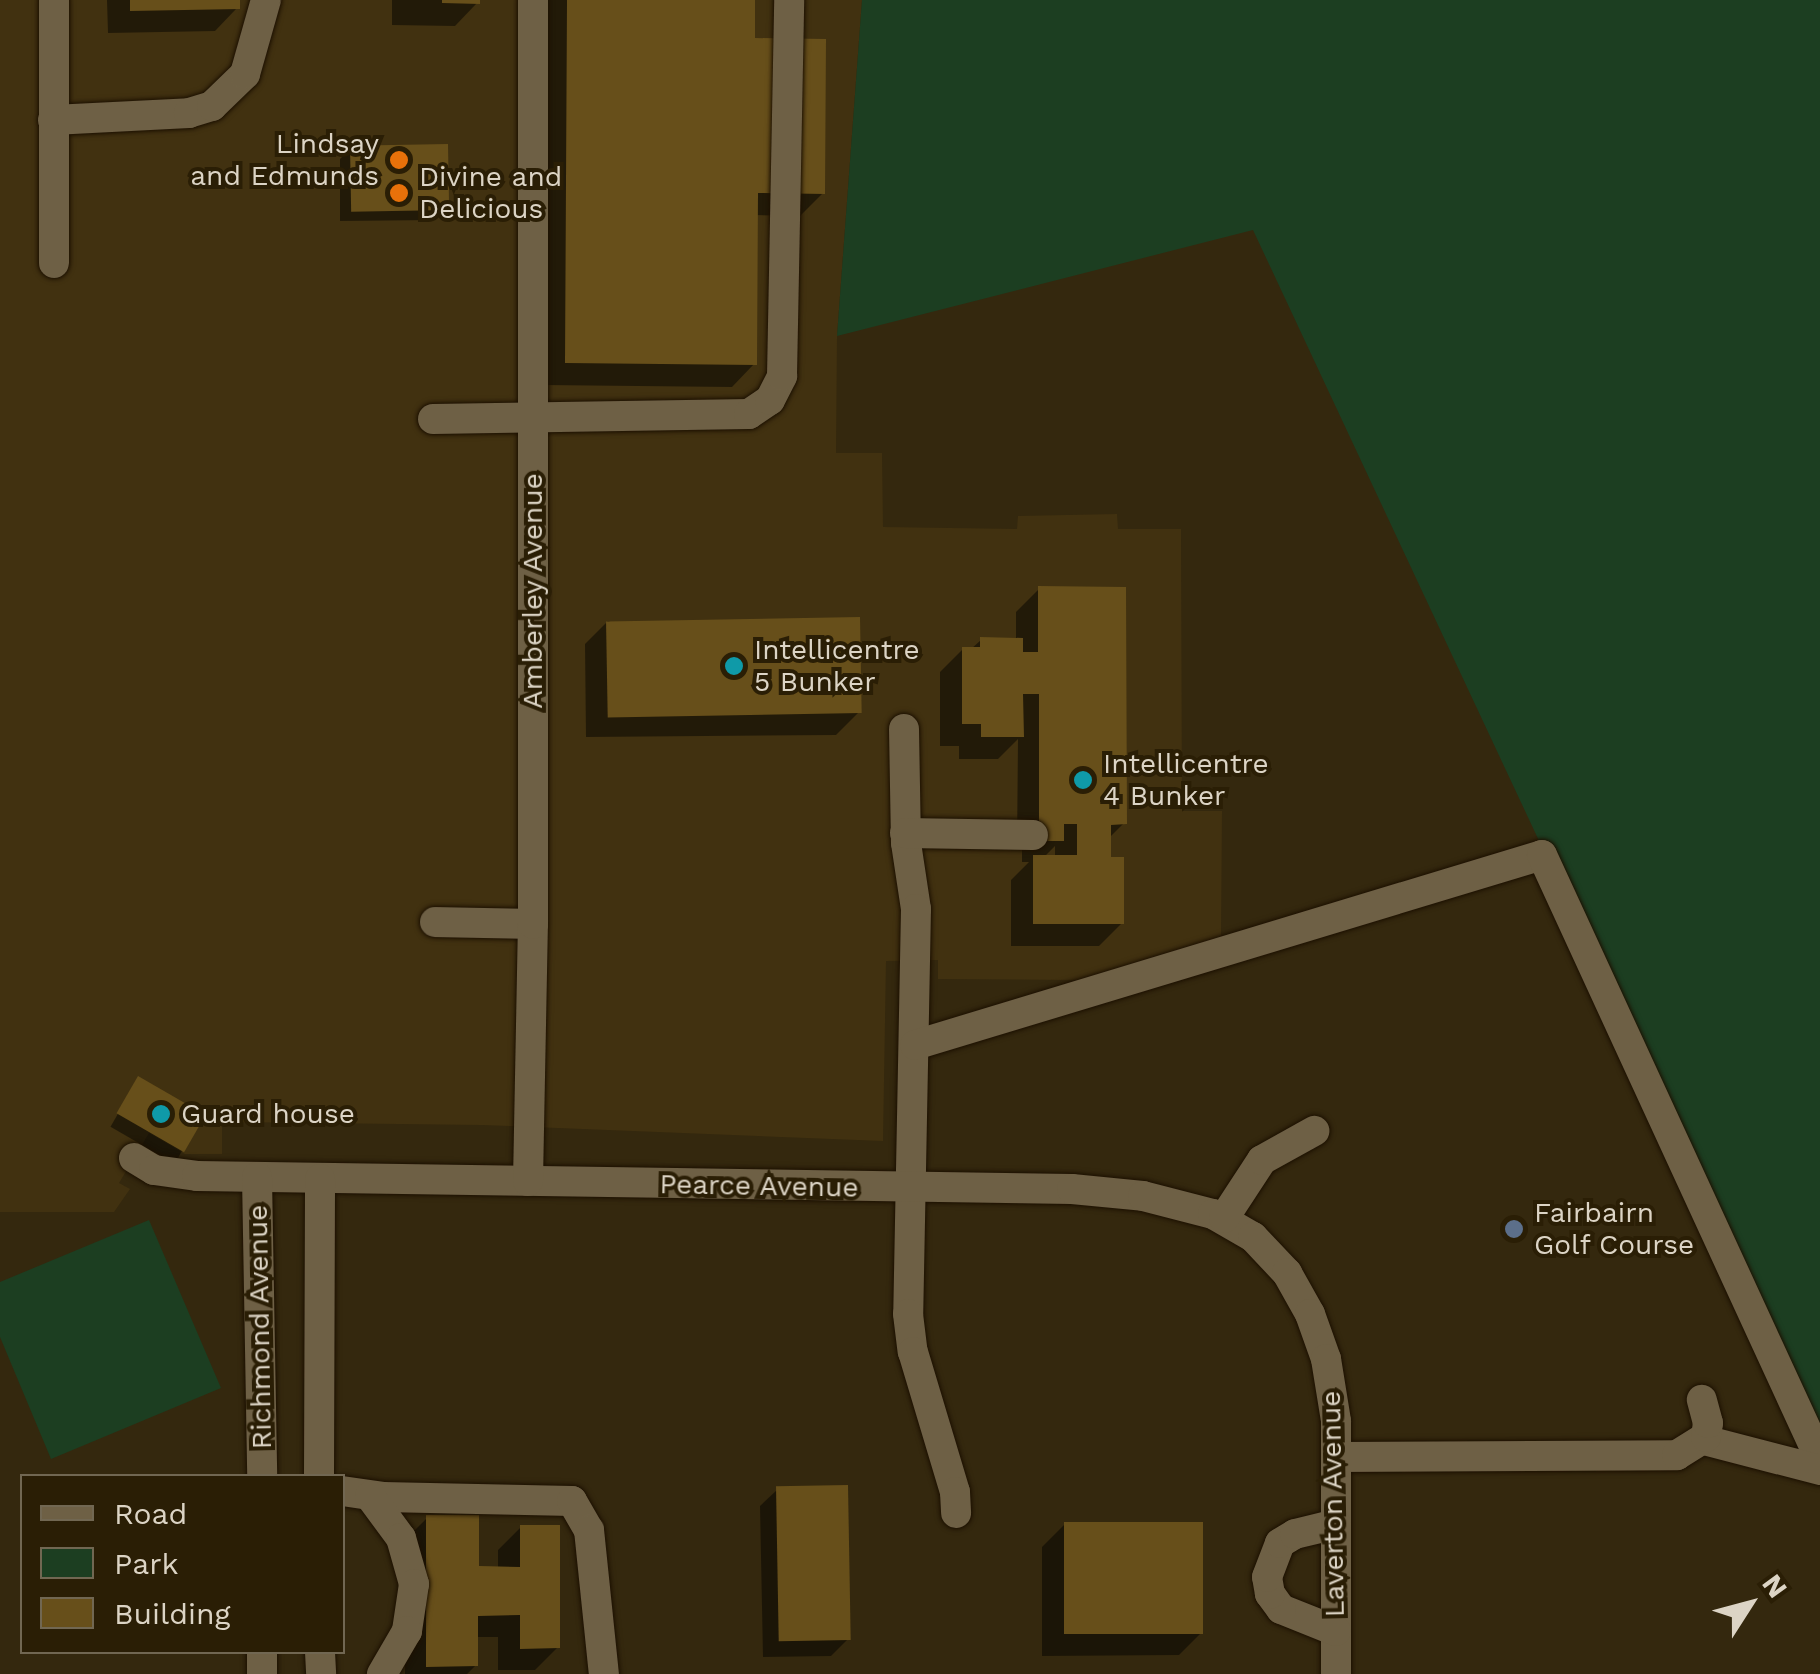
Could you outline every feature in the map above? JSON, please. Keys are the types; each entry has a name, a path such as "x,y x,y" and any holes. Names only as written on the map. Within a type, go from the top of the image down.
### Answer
{"street":[{"path":"54,0 54,264"},
{"path":"53,120 190,112 212,106 246,74 266,0"},
{"name":"Amberley Avenue","path":"528,1181 533,924 533,0"},
{"path":"433,419 749,414 770,400 782,376 789,0"},
{"path":"904,729 906,833 916,909 909,1328 955,1492 956,1514"},
{"path":"906,833 1033,834"},
{"path":"916,1045 1542,856 1820,1459"},
{"path":"435,922 533,924"},
{"path":"1224,1218 1262,1160 1314,1131"},
{"name":"Pearce Avenue","path":"134,1158 168,1173 257,1178 1115,1192 1167,1200 1224,1218 1253,1237"},
{"name":"Richmond Avenue","path":"257,1178 262,1474"},
{"name":"Richmond Avenue","path":"319,1474 320,1178"},
{"name":"Laverton Avenue","path":"1253,1237 1287,1273 1316,1329 1334,1400 1336,1674"},
{"path":"1702,1400 1708,1423 1704,1440"},
{"path":"1337,1457 1673,1456 1704,1440 1820,1470"},
{"path":"356,1493 401,1538 414,1584 407,1631 382,1674"},
{"path":"356,1493 564,1497 572,1501 588,1530 604,1674"},
{"path":"1336,1524 1295,1534 1280,1544 1267,1576 1270,1594 1281,1609 1336,1631"}],"shaded area":[{"path":"0,0 862,0 837,336 836,453 882,453 883,527 1017,529 1018,516 1117,514 1118,529 1181,529 1182,811 1222,811 1221,938 1078,980 938,979 938,960 886,961 883,1141 482,1125 222,1122 222,1154 185,1154 149,1133 119,1183 130,1189 114,1212 0,1212"}],"green space":[{"name":"Fairbairn Golf Course","path":"862,0 1820,0 1820,1441 1253,230 837,336"},
{"path":"149,1220 221,1388 51,1459 0,1337 0,1282"}],"building":[{"path":"130,0 240,0 240,9 130,11"},
{"path":"480,0 480,4 442,3"},
{"path":"567,0 755,0 755,38 826,39 825,194 758,193 757,365 565,363"},
{"path":"448,144 449,210 351,212 350,146"},
{"name":"Intellicentre 4 Bunker","path":"1038,586 1126,587 1127,824 1111,825 1111,857 1124,857 1124,924 1033,924 1033,855 1077,855 1077,824 1064,824 1064,841 1044,841 1044,824 1039,824 1039,694 1023,694 1024,737 981,737 981,724 962,724 962,647 980,647 980,637 1023,638 1023,652 1038,652"},
{"name":"Intellicentre 5 Bunker","path":"860,617 862,713 608,717 606,621"},
{"name":"Guard house","path":"138,1076 206,1115 184,1152 116,1113"},
{"path":"848,1485 851,1640 779,1641 776,1486"},
{"path":"426,1515 479,1515 479,1566 520,1567 520,1525 560,1525 560,1648 520,1649 520,1615 478,1616 478,1666 426,1667"},
{"path":"1064,1522 1203,1522 1203,1634 1064,1634"}],"place":[{"name":"Lindsay and Edmunds","path":"399,160"},
{"name":"Divine and Delicious","path":"399,193"},
{"name":"Intellicentre 5 Bunker","path":"734,666"},
{"name":"Intellicentre 4 Bunker","path":"1083,780"},
{"name":"Guard house","path":"161,1114"},
{"name":"Fairbairn Golf Course","path":"1514,1229"}]}
